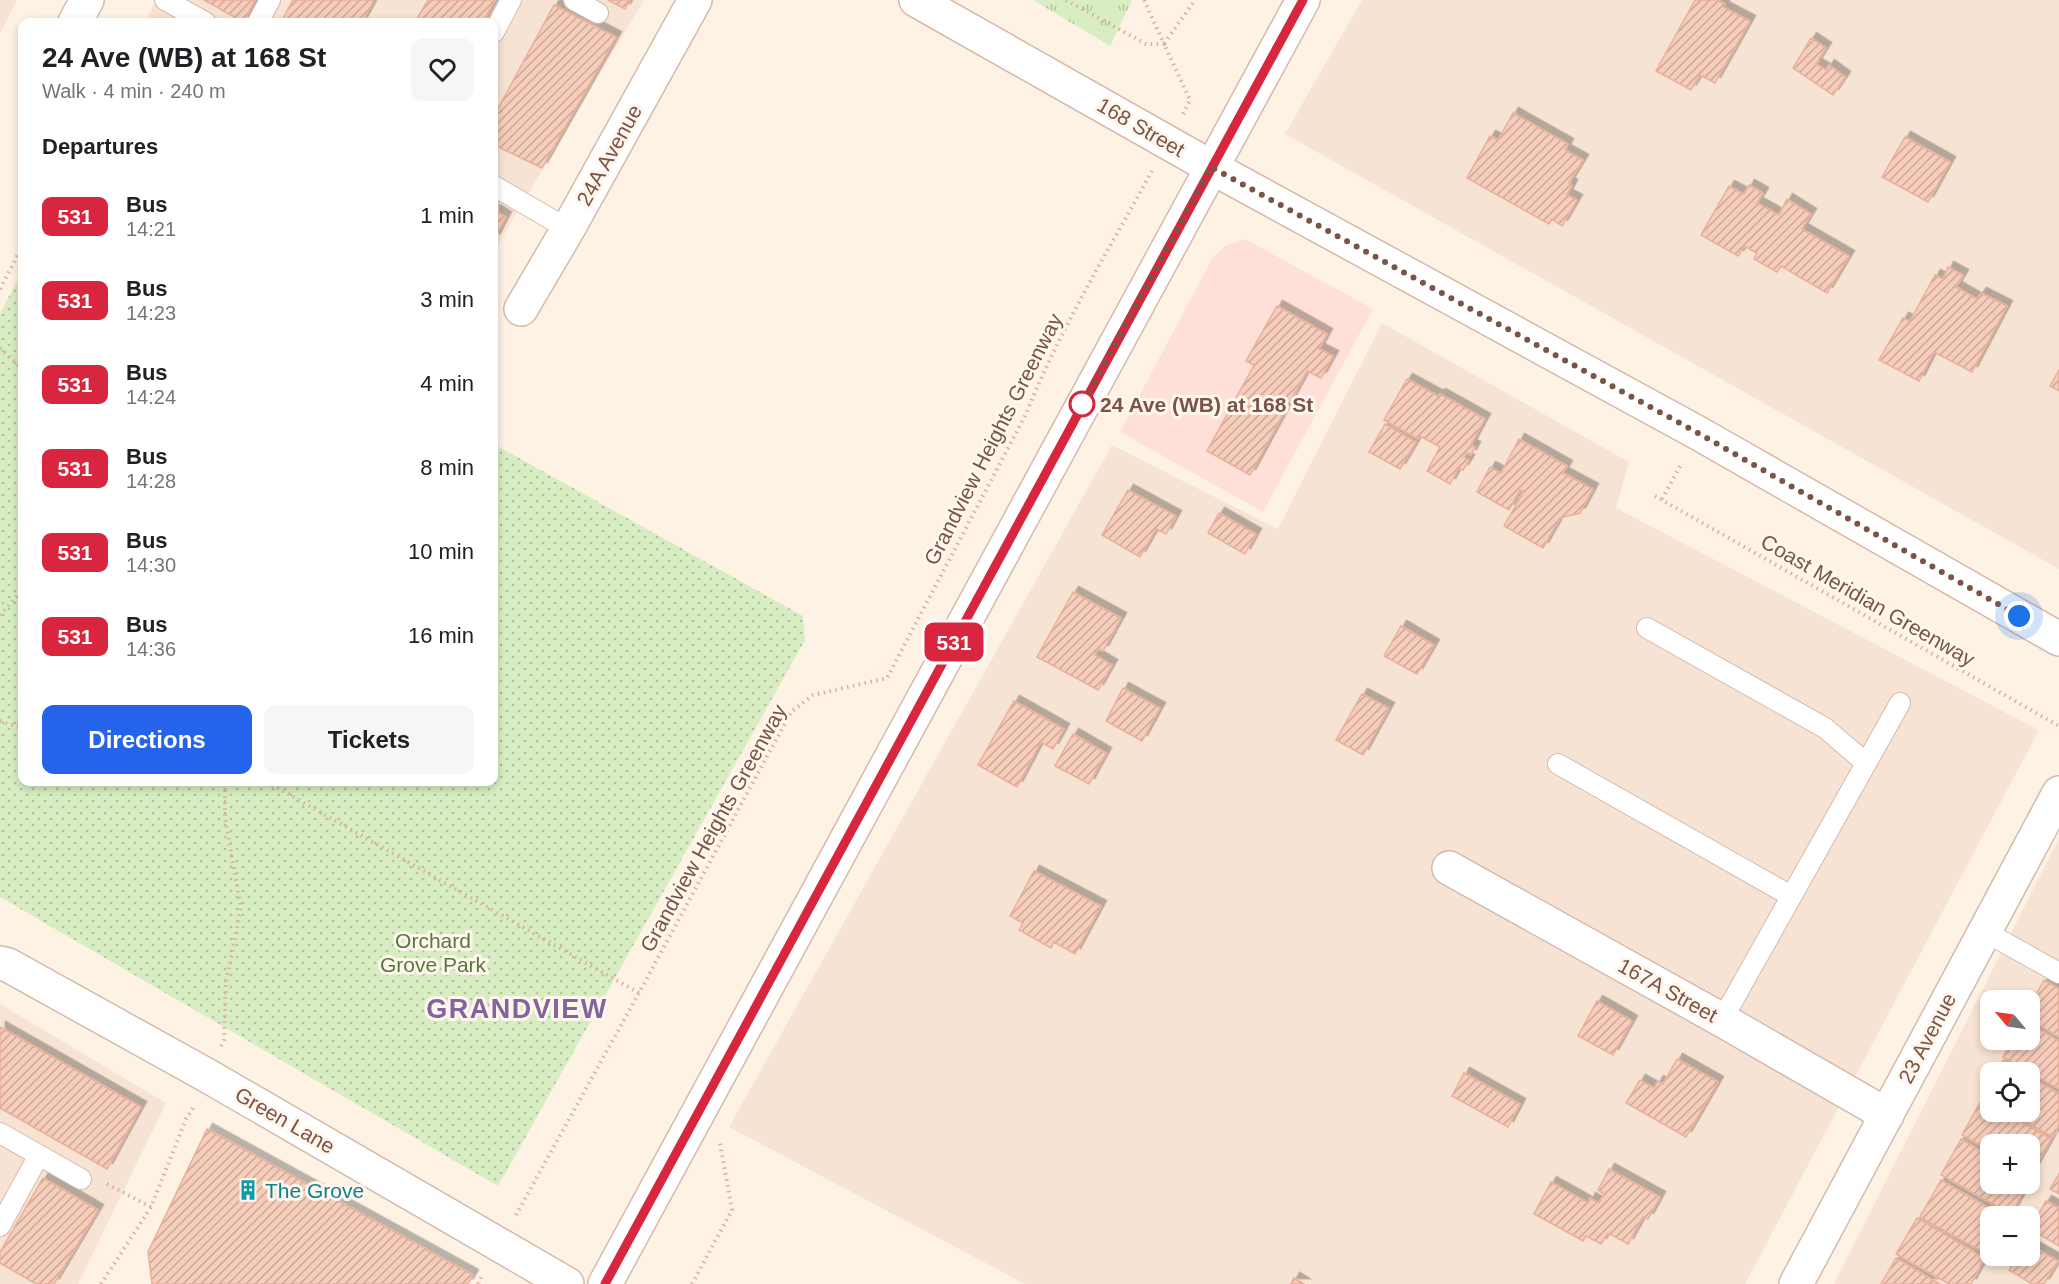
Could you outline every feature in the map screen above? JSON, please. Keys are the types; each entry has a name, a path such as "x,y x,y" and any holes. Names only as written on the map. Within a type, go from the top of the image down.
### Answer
{"main road":[{"path":"77,18 87,0"},
{"name":"24A Avenue","path":"521,309 695,0"},
{"name":"168 Street","path":"916,0 1211,167 1698,433 2059,639"},
{"path":"604,1284 1303,0"},
{"name":"23 Avenue","path":"1796,1284 2059,793"},
{"name":"167A Street","path":"1449,868 1887,1115"},
{"name":"Green Lane","path":"0,963 8,965 208,1076 567,1284"}],"lane":[{"path":"165,0 198,18"},
{"path":"260,18 270,0"},
{"path":"498,24 511,0"},
{"path":"574,0 598,13"},
{"path":"498,188 568,229"},
{"path":"1647,628 1825,728 1866,763"},
{"path":"1722,1020 1900,703"},
{"path":"1558,764 1791,896"},
{"path":"1984,931 2059,973"},
{"path":"0,1133 81,1179"},
{"path":"0,1226 39,1155"}],"path":[{"path":"1066,0 1146,44 1164,44"},
{"path":"1144,0 1190,100"},
{"path":"1164,44 1195,0"},
{"name":"Grandview Heights Greenway","path":"478,1284 639,993 790,712 813,695 887,678 1026,414 1044,370 1106,250 1145,184"},
{"path":"0,289 18,255"},
{"path":"0,348 18,365"},
{"path":"1662,499 1698,433"},
{"name":"Coast Meridian Greenway","path":"1655,496 2059,726"},
{"path":"0,615 18,595"},
{"path":"0,721 18,727"},
{"path":"220,1049 224,1040 226,982 241,907 225,818 225,786"},
{"path":"274,786 639,993"},
{"path":"692,1284 732,1210 722,1147 707,1096"},
{"path":"101,1284 151,1207 186,1119 198,1097"},
{"path":"81,1179 106,1184 151,1207"}],"shaded area":[{"path":"0,0 17,0 0,34"},
{"path":"156,0 644,0 498,244 498,18 147,18"},
{"path":"1362,0 2059,0 2059,569 1285,134"},
{"path":"1245,239 1373,309 1263,512 1120,432 1213,257 1225,246"},
{"path":"1382,323 1629,462 1616,508 2039,730 1745,1284 1025,1284 729,1127 1112,445 1278,529"},
{"path":"2059,838 2059,1284 1834,1284 1980,995 1980,1050 2040,1050 2040,990 1982,990"},
{"path":"0,1004 166,1103 78,1284 0,1284"}],"green space":[{"path":"1033,0 1132,0 1110,46"},
{"name":"Orchard Grove Park","path":"18,279 18,786 498,786 498,446 803,616 805,640 498,1186 0,897 0,313"}],"building":[{"path":"204,0 255,0 245,18 236,18"},
{"path":"293,0 374,0 364,18 283,18"},
{"path":"428,0 495,0 485,18 417,18"},
{"path":"608,0 630,0 625,9"},
{"path":"1695,0 1717,0 1725,4 1723,7 1750,21 1715,83 1700,75 1691,90 1656,71"},
{"path":"554,5 616,37 542,168 498,147 498,109"},
{"path":"1811,38 1826,48 1816,64 1826,70 1829,65 1845,77 1833,95 1793,68"},
{"path":"1513,113 1568,144 1565,150 1583,160 1569,183 1572,185 1567,195 1577,200 1562,226 1552,219 1549,224 1467,178 1490,136 1498,140"},
{"path":"1905,137 1950,162 1928,202 1882,177"},
{"path":"1749,185 1763,193 1757,203 1779,215 1787,199 1811,214 1802,229 1849,256 1827,293 1781,266 1777,272 1754,259 1757,253 1744,246 1738,256 1701,235 1729,186 1744,194"},
{"path":"498,212 506,217 498,232"},
{"path":"1948,267 1963,275 1956,287 1977,299 1981,293 2007,306 1972,372 1934,352 1919,381 1879,360 1903,318 1910,321 1935,275 1943,279"},
{"path":"1277,306 1327,334 1319,349 1333,356 1321,378 1307,371 1250,475 1207,451 1254,365 1246,361"},
{"path":"2059,370 2059,391 2050,386"},
{"path":"1407,379 1485,419 1471,445 1475,447 1471,455 1467,453 1464,457 1469,460 1463,470 1459,468 1450,484 1427,471 1440,447 1420,436 1418,439 1384,420"},
{"path":"1385,424 1416,442 1400,469 1369,452"},
{"path":"1519,439 1567,466 1563,473 1593,489 1580,513 1560,518 1543,548 1504,526 1524,491 1520,490 1509,510 1477,492 1490,467 1501,473"},
{"path":"1128,490 1176,516 1166,534 1156,529 1140,557 1102,535"},
{"path":"1219,513 1256,534 1245,554 1208,533"},
{"path":"1073,592 1121,618 1103,651 1098,649 1095,655 1112,665 1098,690 1037,657"},
{"path":"1401,626 1434,645 1417,674 1384,656"},
{"path":"1123,688 1160,708 1142,741 1106,721"},
{"path":"1362,694 1389,708 1363,755 1336,740"},
{"path":"1014,701 1064,729 1053,749 1041,742 1017,787 978,765"},
{"path":"1073,734 1106,753 1089,784 1055,766"},
{"path":"1034,871 1101,906 1075,954 1054,942 1051,948 1019,930 1023,923 1010,916"},
{"path":"2044,980 2059,989 2059,1037 2040,1026 2038,990"},
{"path":"1597,1001 1632,1021 1613,1055 1578,1036"},
{"path":"0,1027 141,1107 107,1169 0,1108"},
{"path":"2040,1030 2059,1041 2059,1089 2040,1078 2040,1062 2012,1062 2003,1057 2007,1050 2040,1050"},
{"path":"1677,1059 1718,1082 1686,1137 1626,1103 1640,1080 1654,1088 1658,1081 1663,1084"},
{"path":"1464,1073 1520,1104 1508,1127 1452,1096"},
{"path":"2040,1082 2059,1094 2059,1125 2053,1137 2026,1122 2040,1122"},
{"path":"1980,1103 1980,1122 2021,1122 2051,1139 2040,1158 2040,1134 1980,1134 1980,1145 1962,1135"},
{"name":"The Grove","path":"207,1129 473,1275 468,1284 152,1284 148,1252"},
{"path":"1961,1139 1980,1150 1980,1194 2022,1194 2016,1206 1997,1206 1941,1175"},
{"path":"1609,1169 1660,1197 1648,1219 1643,1217 1628,1244 1608,1233 1601,1244 1586,1236 1583,1241 1534,1214 1551,1182 1588,1203 1590,1198 1599,1203 1604,1194 1598,1190"},
{"path":"2059,1174 2059,1194 2050,1189"},
{"path":"43,1178 98,1210 54,1284 36,1284 0,1263 0,1252"},
{"path":"1941,1180 1985,1206 1980,1206 1980,1250 1920,1217"},
{"path":"2046,1201 2059,1208 2059,1246 2040,1235 2040,1212"},
{"path":"1917,1218 1980,1255 1981,1266 1971,1284 1949,1284 1896,1254"},
{"path":"2040,1251 2058,1261 2044,1284 2032,1284 2009,1270 2012,1266 2040,1266"},
{"path":"1896,1258 1940,1284 1881,1284"},
{"path":"1294,1278 1304,1284 1291,1284"}],"bus line":[{"name":"531","path":"605,1284 1303,0"}],"place":[{"name":"24 Ave (WB) at 168 St","path":"1082,404"},
{"name":"The Grove","path":"248,1190"}],"district":[{"name":"GRANDVIEW","path":"517,1009"}],"route":[{"path":"1082,404 1078,412 1211,167 1698,433 2019,616"}]}
